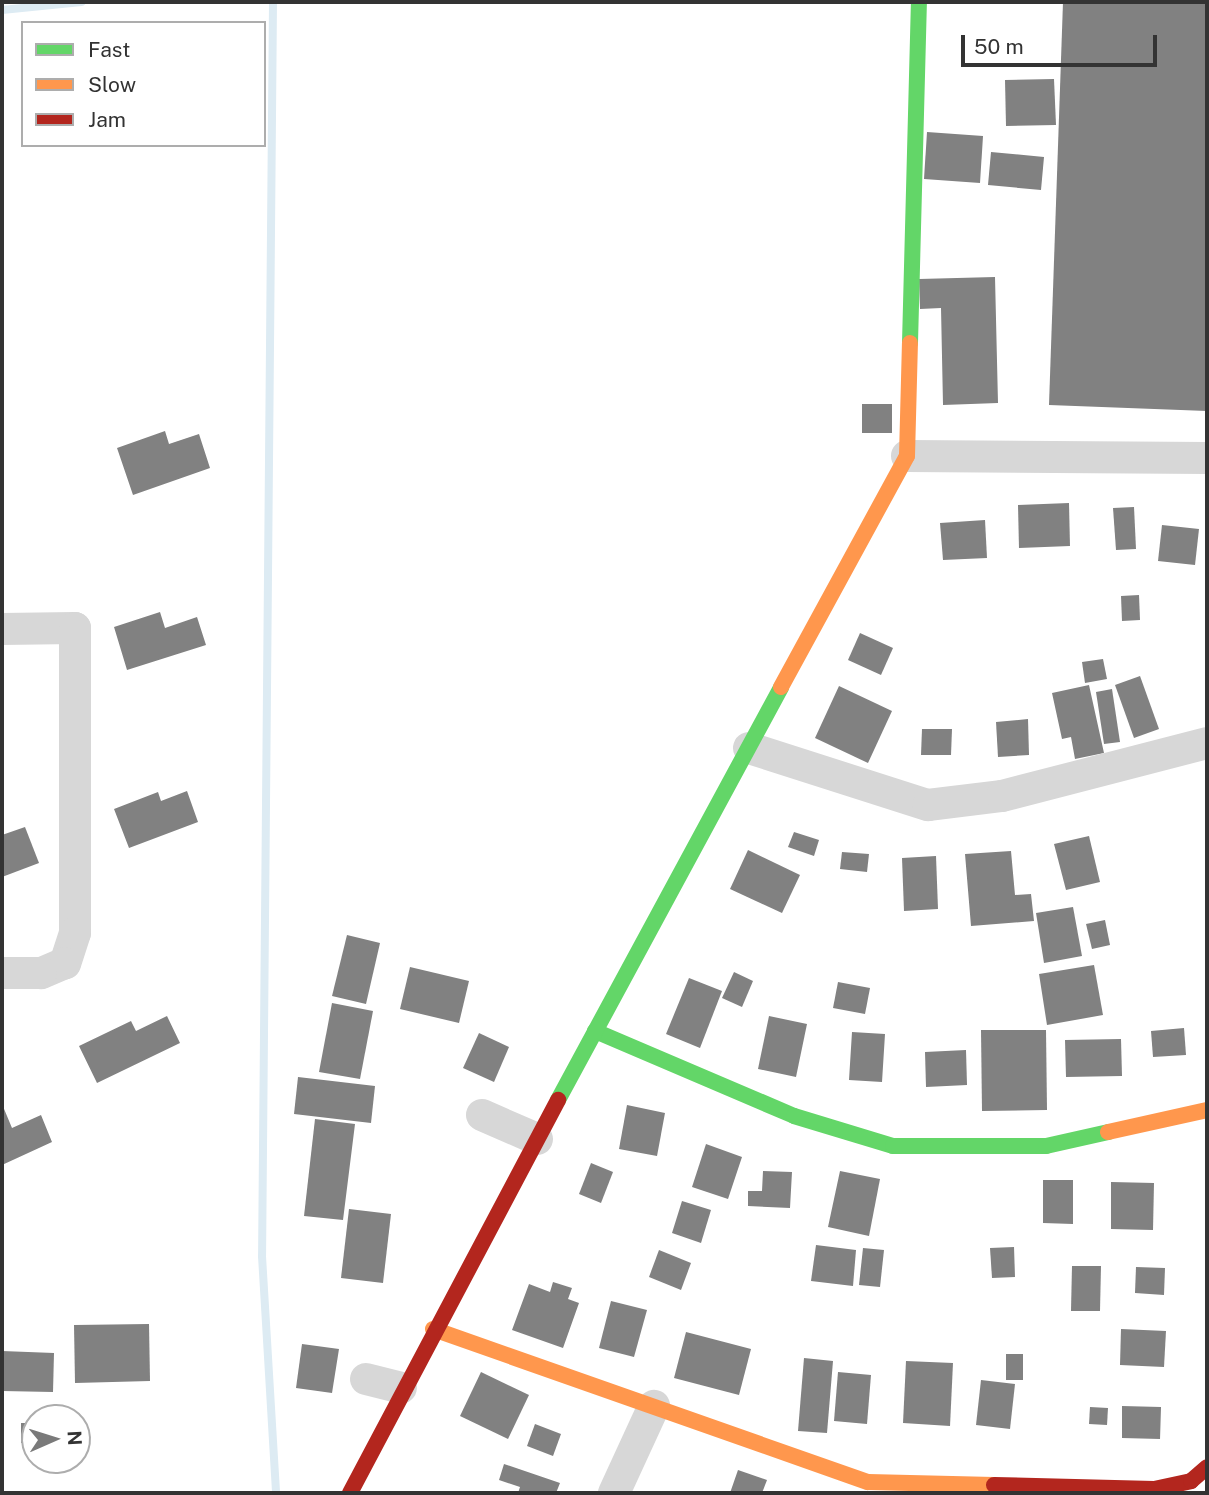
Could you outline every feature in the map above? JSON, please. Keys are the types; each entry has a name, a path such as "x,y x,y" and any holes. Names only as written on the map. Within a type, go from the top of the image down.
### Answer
{"street":[{"path":"350,1493 401,1388 907,456 919,2"},
{"path":"907,456 1207,458"},
{"path":"2,629 75,628 75,933 65,964 41,972 2,973"},
{"path":"749,748 928,805 1002,796 1207,743"},
{"path":"595,1031 794,1116 894,1146 1046,1146 1207,1110"},
{"path":"482,1115 537,1139"},
{"path":"433,1329 868,1482 900,1488 1154,1489 1191,1481 1207,1467"},
{"path":"366,1380 401,1388"},
{"path":"614,1493 654,1406"}],"building":[{"path":"1063,2 1207,2 1207,411 1049,405"},
{"path":"1054,79 1056,125 1006,126 1005,80"},
{"path":"927,132 983,136 980,183 924,179"},
{"path":"991,152 1044,157 1041,190 988,185"},
{"path":"995,277 998,403 943,405 941,308 920,309 919,279"},
{"path":"862,404 892,404 892,433 862,433"},
{"path":"165,431 169,444 199,434 210,468 133,495 117,448"},
{"path":"1069,503 1070,546 1019,548 1018,505"},
{"path":"1134,507 1136,549 1116,550 1113,508"},
{"path":"985,520 987,558 943,560 940,523"},
{"path":"1162,525 1199,529 1195,565 1158,561"},
{"path":"1139,595 1140,620 1122,621 1121,596"},
{"path":"160,612 165,628 197,617 206,645 127,670 114,627"},
{"path":"860,633 893,648 881,675 848,660"},
{"path":"1103,659 1107,679 1085,683 1082,662"},
{"path":"1140,676 1159,729 1134,738 1115,685"},
{"path":"1089,685 1104,753 1075,759 1071,737 1062,739 1052,693"},
{"path":"839,686 892,711 868,763 815,738"},
{"path":"1112,689 1120,742 1104,744 1096,692"},
{"path":"1028,719 1029,755 998,757 996,722"},
{"path":"922,729 952,729 951,755 921,755"},
{"path":"187,791 198,822 129,848 114,809 158,792 161,801"},
{"path":"25,827 39,863 2,877 2,835"},
{"path":"794,832 819,840 814,856 788,847"},
{"path":"1089,836 1100,882 1066,890 1054,844"},
{"path":"748,850 800,875 782,913 730,889"},
{"path":"1011,851 1015,895 1031,894 1034,921 971,926 965,854"},
{"path":"842,852 869,854 867,872 840,869"},
{"path":"936,856 938,909 904,911 902,858"},
{"path":"1073,907 1082,956 1044,963 1036,913"},
{"path":"1105,920 1110,945 1092,949 1086,924"},
{"path":"347,935 380,943 366,1004 332,996"},
{"path":"1094,965 1103,1015 1047,1025 1039,974"},
{"path":"410,967 469,981 459,1023 400,1009"},
{"path":"734,972 753,981 742,1007 722,998"},
{"path":"689,978 722,991 700,1048 666,1034"},
{"path":"838,982 870,988 865,1014 833,1008"},
{"path":"332,1003 373,1011 360,1079 319,1072"},
{"path":"167,1016 180,1043 97,1083 79,1046 131,1021 136,1031"},
{"path":"769,1016 807,1024 796,1077 758,1069"},
{"path":"1184,1028 1186,1055 1153,1057 1151,1031"},
{"path":"981,1030 1046,1030 1047,1110 982,1111"},
{"path":"852,1032 885,1034 882,1082 849,1080"},
{"path":"479,1033 509,1047 494,1082 463,1068"},
{"path":"1121,1039 1122,1076 1066,1077 1065,1040"},
{"path":"966,1050 967,1085 926,1087 925,1052"},
{"path":"298,1077 375,1086 371,1123 294,1114"},
{"path":"2,1104 12,1128 41,1115 52,1142 2,1165"},
{"path":"627,1105 665,1113 657,1156 619,1149"},
{"path":"315,1119 355,1124 343,1220 304,1216"},
{"path":"706,1144 742,1157 728,1199 692,1187"},
{"path":"591,1163 613,1172 601,1203 579,1194"},
{"path":"763,1171 792,1172 790,1208 748,1206 748,1191 762,1191"},
{"path":"840,1171 880,1179 869,1236 828,1227"},
{"path":"1043,1180 1073,1180 1073,1224 1043,1223"},
{"path":"1111,1182 1154,1183 1153,1230 1111,1229"},
{"path":"682,1201 711,1210 701,1243 672,1233"},
{"path":"349,1209 391,1214 383,1283 341,1278"},
{"path":"816,1245 856,1250 853,1286 811,1281"},
{"path":"1014,1247 1015,1277 992,1278 990,1248"},
{"path":"863,1248 884,1250 880,1287 859,1285"},
{"path":"659,1250 691,1263 681,1290 649,1277"},
{"path":"1072,1266 1101,1266 1100,1311 1071,1311"},
{"path":"1136,1267 1165,1268 1164,1295 1135,1293"},
{"path":"553,1282 572,1288 568,1299 579,1303 563,1348 512,1330 529,1284 550,1292"},
{"path":"611,1301 647,1310 634,1357 599,1348"},
{"path":"149,1324 150,1381 75,1383 74,1325"},
{"path":"1121,1329 1166,1331 1164,1367 1120,1365"},
{"path":"686,1332 751,1349 739,1395 674,1378"},
{"path":"302,1344 339,1349 332,1393 296,1388"},
{"path":"2,1351 54,1353 53,1392 2,1391"},
{"path":"1006,1354 1023,1354 1023,1380 1006,1380"},
{"path":"804,1358 833,1361 827,1433 798,1431"},
{"path":"906,1361 953,1363 950,1426 903,1423"},
{"path":"481,1372 529,1395 508,1439 460,1416"},
{"path":"838,1372 871,1375 867,1424 834,1421"},
{"path":"981,1380 1015,1384 1010,1429 976,1425"},
{"path":"1122,1406 1161,1407 1160,1439 1122,1438"},
{"path":"1090,1407 1108,1408 1107,1425 1089,1424"},
{"path":"535,1424 561,1434 553,1456 527,1446"},
{"path":"504,1464 560,1483 556,1493 518,1493 520,1487 499,1480"},
{"path":"738,1470 767,1480 762,1493 730,1493"}],"waterway":[{"path":"2,10 82,2"},
{"path":"273,2 262,1256 276,1493"}],"traffic: fast":[{"path":"910,343 919,2"},
{"path":"558,1100 781,687"},
{"path":"595,1031 794,1116 893,1146 1046,1146 1108,1132"}],"traffic: slow":[{"path":"781,687 907,456 910,343"},
{"path":"1108,1132 1207,1110"},
{"path":"433,1329 868,1482 994,1485"}],"traffic: jam":[{"path":"350,1493 558,1100"},
{"path":"994,1485 1154,1489 1191,1481 1207,1467"}]}
